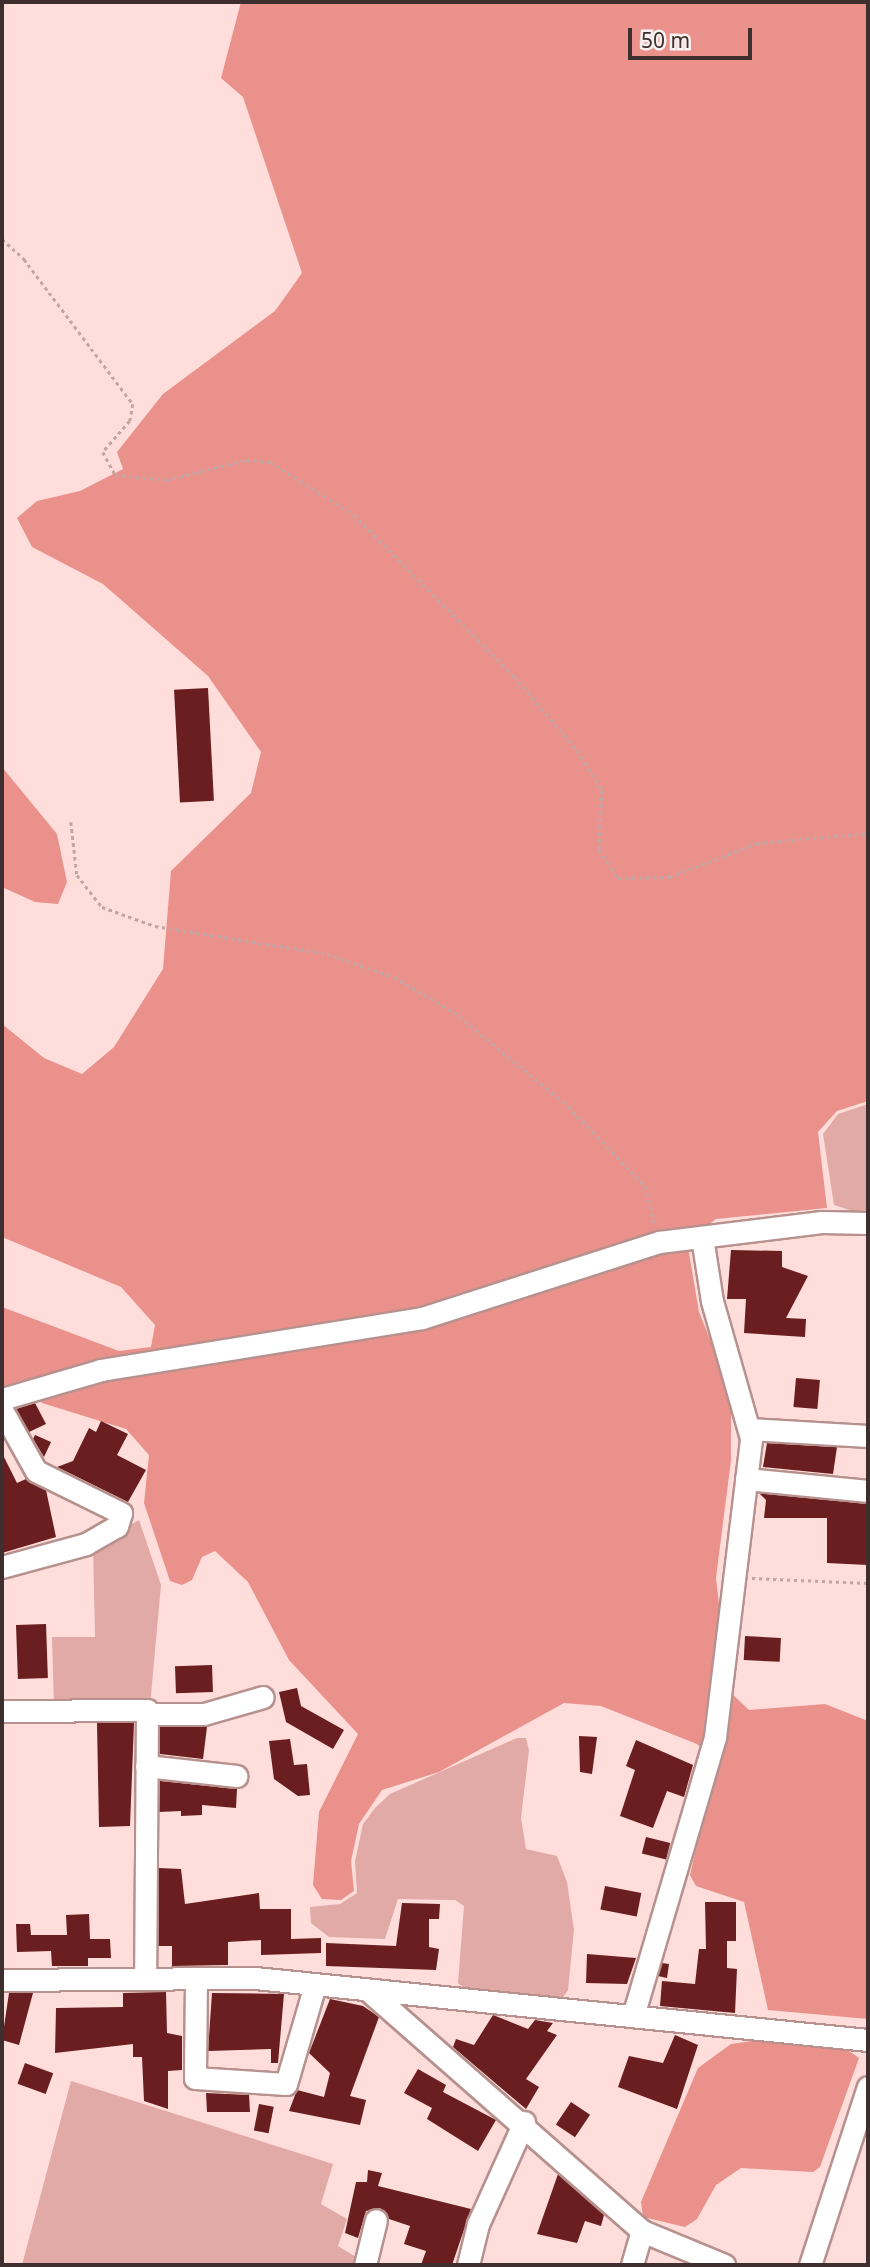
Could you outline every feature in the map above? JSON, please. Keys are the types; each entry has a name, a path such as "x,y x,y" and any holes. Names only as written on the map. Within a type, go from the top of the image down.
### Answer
{"street":[{"path":"2,1399 101,1370 422,1318 659,1242 868,1223"},
{"path":"633,2016 715,1737 747,1479 749,1429 712,1301 702,1237"},
{"path":"2,1410 36,1471 121,1513 117,1526 86,1544 2,1567"},
{"path":"749,1429 868,1436"},
{"path":"747,1479 868,1491"},
{"path":"2,1711 204,1714 263,1697"},
{"path":"145,1979 147,1714"},
{"path":"146,1766 236,1776"},
{"path":"2,1980 196,1978 315,1985 868,2040"},
{"path":"196,1978 195,2078 286,2084 315,1985"},
{"path":"370,1992 524,2122 642,2231 724,2265"},
{"path":"810,2265 868,2087"},
{"path":"468,2265 478,2224 524,2122"},
{"path":"365,2265 376,2220"},
{"path":"632,2265 642,2231"}],"path":[{"path":"2,239 33,270 133,404 130,421 103,452 115,475 166,480 246,460 270,462 354,515 514,676 577,750 602,790 599,850 618,878 669,877 757,843 868,833"},
{"path":"71,822 77,875 102,907 155,926 327,954 394,977 454,1012 568,1106 645,1186 659,1242"},
{"path":"734,1577 868,1583"}],"shaded area":[{"path":"241,2 868,2 868,1101 837,1111 818,1132 827,1208 716,1219 687,1241 699,1312 731,1391 731,1460 716,1578 729,1691 749,1710 825,1704 868,1721 868,2019 768,2010 744,1902 696,1886 690,1875 716,1761 697,1744 601,1706 564,1703 439,1772 382,1790 359,1824 351,1861 354,1891 341,1900 322,1899 313,1885 319,1812 358,1734 289,1660 248,1582 215,1551 202,1557 192,1580 182,1585 170,1581 144,1503 149,1455 126,1429 42,1403 21,1381 2,1387 2,1307 119,1351 151,1347 155,1325 121,1287 2,1237 2,1024 44,1058 82,1074 114,1047 163,969 171,871 251,793 261,752 208,676 103,584 32,547 17,518 37,501 80,491 123,469 117,452 163,394 275,311 302,273 243,97 221,78"},
{"path":"2,767 57,834 67,882 58,904 35,902 2,887"},
{"path":"868,1104 868,1216 834,1205 823,1134 838,1114"},
{"path":"139,1520 161,1585 150,1706 54,1707 52,1637 95,1637 93,1546"},
{"path":"517,1738 526,1738 529,1750 521,1818 526,1849 557,1856 567,1882 574,1930 568,1990 561,2000 466,1990 458,1983 464,1906 455,1900 398,1899 385,1939 329,1937 311,1923 310,1907 340,1904 357,1893 355,1861 363,1824 390,1794"},
{"path":"759,2040 846,2049 859,2058 820,2167 813,2172 741,2168 716,2185 697,2219 685,2227 643,2217 641,2202 698,2068 731,2044"},
{"path":"71,2081 333,2164 321,2204 347,2219 338,2246 356,2257 354,2265 22,2265"}],"building":[{"path":"208,688 214,801 180,803 174,690"},
{"path":"731,1250 782,1251 782,1267 808,1276 786,1318 806,1319 805,1337 744,1333 746,1299 727,1299"},
{"path":"796,1378 820,1380 817,1409 793,1407"},
{"path":"35,1403 46,1424 29,1432 16,1409"},
{"path":"101,1421 128,1434 117,1455 146,1470 128,1502 57,1467 73,1461 89,1428 96,1432"},
{"path":"35,1435 51,1442 44,1457 33,1439"},
{"path":"767,1443 837,1447 833,1474 763,1467"},
{"path":"2,1453 17,1483 26,1479 46,1490 56,1537 2,1553"},
{"path":"759,1493 868,1504 868,1565 827,1563 827,1518 764,1518 766,1500"},
{"path":"46,1624 48,1678 18,1679 16,1625"},
{"path":"745,1636 781,1638 780,1662 744,1660"},
{"path":"212,1665 213,1692 176,1693 175,1666"},
{"path":"297,1688 301,1706 344,1730 333,1749 286,1722 279,1692"},
{"path":"97,1723 134,1723 130,1826 99,1827"},
{"path":"160,1727 207,1727 203,1759 160,1754"},
{"path":"579,1736 597,1737 592,1774 580,1772"},
{"path":"290,1739 294,1765 307,1764 310,1795 298,1796 274,1779 269,1741"},
{"path":"636,1740 693,1765 684,1797 667,1791 653,1828 620,1816 635,1770 626,1766"},
{"path":"160,1781 237,1789 236,1808 202,1805 202,1815 181,1816 181,1811 159,1812"},
{"path":"646,1837 670,1843 666,1860 642,1853"},
{"path":"159,1868 181,1869 185,1904 259,1893 260,1909 291,1909 291,1939 321,1938 321,1953 261,1955 261,1940 228,1942 228,1965 172,1966 172,1946 158,1946"},
{"path":"605,1886 641,1893 637,1917 600,1910"},
{"path":"705,1902 736,1902 736,1941 727,1941 727,1968 737,1969 735,2013 660,2006 662,1981 695,1984 699,1949 706,1949"},
{"path":"402,1903 440,1904 439,1919 429,1919 429,1947 439,1949 436,1970 326,1966 326,1943 396,1946"},
{"path":"89,1914 90,1939 110,1939 111,1958 88,1958 88,1966 52,1966 51,1951 17,1952 16,1924 30,1924 31,1935 67,1935 66,1915"},
{"path":"587,1954 636,1958 627,1984 586,1983"},
{"path":"662,1963 669,1964 667,1978 658,1976"},
{"path":"166,1992 167,2033 182,2036 182,2070 168,2071 168,2109 144,2101 142,2057 133,2057 133,2044 55,2053 56,2008 123,2007 123,1993"},
{"path":"9,1993 33,1993 19,2045 2,2040"},
{"path":"212,1993 284,1994 278,2063 271,2063 271,2049 208,2051"},
{"path":"330,1999 363,2006 379,2017 350,2096 366,2100 360,2125 289,2111 297,2090 324,2097 330,2073 309,2053"},
{"path":"493,2015 528,2029 535,2020 553,2023 547,2031 557,2035 526,2079 539,2087 526,2109 453,2047 456,2039 474,2045"},
{"path":"675,2035 698,2045 677,2109 618,2087 629,2056 663,2063"},
{"path":"25,2063 53,2073 46,2094 17,2084"},
{"path":"418,2069 446,2085 443,2092 496,2120 478,2151 427,2119 432,2108 404,2093"},
{"path":"206,2093 249,2095 250,2112 207,2112"},
{"path":"571,2102 590,2115 575,2137 556,2124"},
{"path":"259,2104 274,2107 269,2133 254,2131"},
{"path":"368,2170 382,2173 378,2186 471,2209 452,2265 421,2265 426,2251 404,2244 410,2226 389,2219 380,2208 366,2211 358,2238 345,2233 356,2182 367,2182"},
{"path":"558,2174 604,2215 601,2226 585,2221 577,2243 537,2234"}]}
